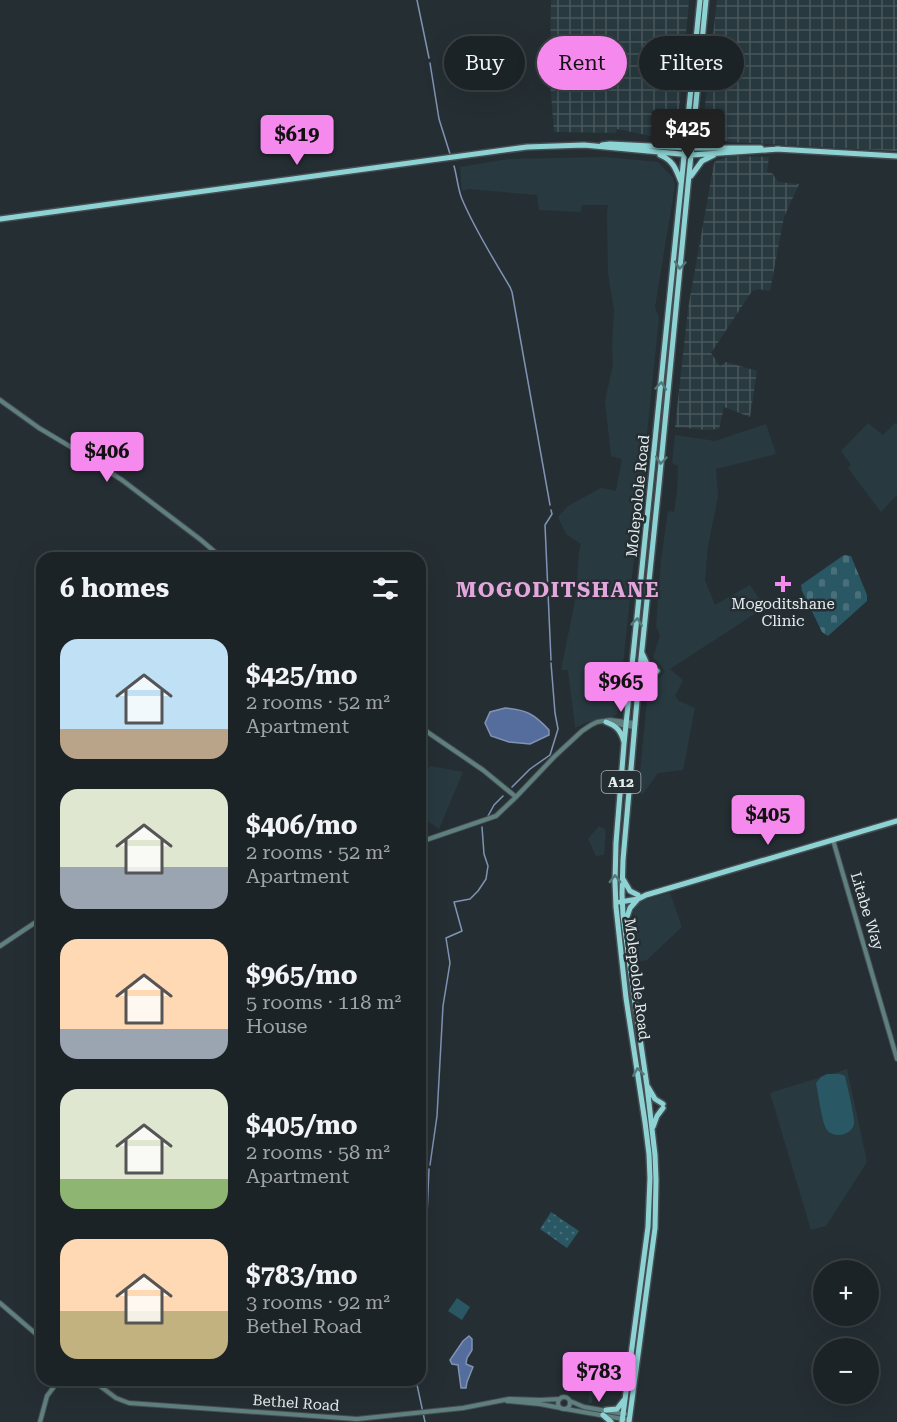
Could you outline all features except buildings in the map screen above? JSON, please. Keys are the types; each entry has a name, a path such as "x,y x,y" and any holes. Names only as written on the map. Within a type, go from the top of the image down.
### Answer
{"main road":[{"name":"Molepolole Road","path":"626,1419 655,1228 656,1180 647,1086 625,925 619,900 689,179 686,127 700,0"},
{"name":"Molepolole Road","path":"626,1419 626,1398 648,1227 650,1178 645,1122 626,998 616,843 677,218 681,183 694,120 706,0"},
{"path":"694,120 699,133 706,142 723,147"},
{"path":"653,149 673,140 686,127"},
{"path":"0,219 550,145 610,144 719,154 779,149"},
{"path":"688,151 723,147 897,156"},
{"path":"653,149 673,164 681,183"},
{"path":"689,179 702,161 719,154"},
{"path":"670,229 677,218"},
{"path":"649,434 657,423"},
{"path":"645,552 648,551 654,536"},
{"path":"648,585 656,577"},
{"path":"642,652 648,666 657,671"},
{"path":"604,722 619,729 624,744"},
{"path":"626,820 632,816"},
{"path":"619,900 646,895 897,820"},
{"path":"622,878 630,891 638,897"},
{"path":"625,925 628,912 638,897"},
{"path":"647,1086 655,1099 663,1106 652,1130"},
{"path":"602,1412 614,1410 626,1398"},
{"path":"602,1412 611,1422"}],"street":[{"path":"0,400 39,428 122,480 215,552"},
{"path":"426,840 496,816 555,756 591,725 604,722 635,725"},
{"path":"426,731 483,770 516,797"},
{"name":"Litabe Way","path":"833,839 897,1059"},
{"path":"0,946 36,922"},
{"path":"0,1303 36,1334"},
{"path":"40,1422 47,1396 54,1386"},
{"name":"Bethel Road","path":"100,1386 116,1398 129,1403 357,1419 463,1408 504,1400 560,1399"},
{"path":"566,1397 570,1401 569,1407 563,1409 558,1404 560,1399 566,1397"},
{"name":"Bethel Road","path":"504,1400 563,1409 583,1409 626,1419"},
{"name":"Bethel Road","path":"570,1401 583,1409"}],"shaded area":[{"path":"551,0 689,0 686,36 639,36 639,90 681,90 679,112 674,127 667,134 656,137 617,129 616,133 554,132 551,90 627,90 627,36 551,36"},
{"path":"717,0 897,0 897,151 730,142 714,138 704,114 707,90 744,90 744,36 713,36"},
{"path":"732,156 769,157 767,172 772,173 778,182 799,184 784,217 770,291 758,289 752,291 711,353 720,366 726,362 757,371 750,417 724,407 719,429 675,427 688,309 714,163"},
{"path":"605,157 658,162 673,178 675,185 655,307 659,318 618,713 613,717 588,722 575,728 568,670 561,670 576,596 581,544 566,534 558,517 568,506 601,488 616,491 622,459 611,456 605,401 613,365 614,310 608,273 608,205 582,205 581,212 539,210 537,195 469,189 462,191 460,167 508,159"},
{"path":"868,423 883,435 895,423 897,424 897,495 881,512 848,468 851,465 841,451"},
{"path":"766,424 776,454 716,469 718,497 708,546 705,580 715,605 750,585 765,607 670,669 683,680 675,696 679,701 695,708 683,770 658,773 643,794 638,793 648,690 665,672 653,658 660,635 656,627 661,560 668,511 674,512 677,492 678,466 672,463 675,435 715,441"},
{"path":"430,766 463,772 439,829 426,820 426,772"},
{"path":"599,826 606,830 604,855 596,856 588,839"},
{"path":"670,893 682,927 647,960 637,962 633,912 640,901"},
{"path":"847,1069 867,1162 826,1226 811,1230 770,1093"},
{"path":"591,1371 617,1376 615,1386 599,1383 597,1394 593,1393 592,1403 588,1403 590,1393 587,1392"}],"green space":[{"path":"844,555 851,556 867,595 867,601 828,636 822,632 801,585"},
{"path":"827,1074 845,1076 852,1108 853,1128 838,1135 830,1133 823,1121 816,1083"},
{"path":"551,1212 579,1231 567,1248 540,1229"},
{"path":"457,1298 470,1307 462,1320 448,1311"}],"water":[{"path":"505,708 525,712 539,720 549,730 549,735 530,744 509,742 491,736 485,723 490,712"},
{"path":"469,1336 472,1339 472,1350 466,1364 473,1367 466,1388 461,1388 458,1365 452,1364 450,1360"}],"waterway":[{"path":"417,0 429,58"},
{"path":"430,63 439,119 450,154"},
{"path":"454,166 467,210 512,292 550,505"},
{"path":"551,510 552,514 545,525 551,660"},
{"path":"512,787 530,769 550,755 558,729 551,663"},
{"path":"488,816 503,796"},
{"path":"430,1165 437,1116 443,1006 450,963 446,938 462,931 454,902 470,899 486,879 488,866 484,854 482,827"},
{"path":"426,1277 429,1169"},
{"path":"417,1386 425,1422"}],"place":[{"name":"Mogoditshane Clinic","path":"783,584"}],"district":[{"name":"MOGODITSHANE","path":"558,590"}]}
